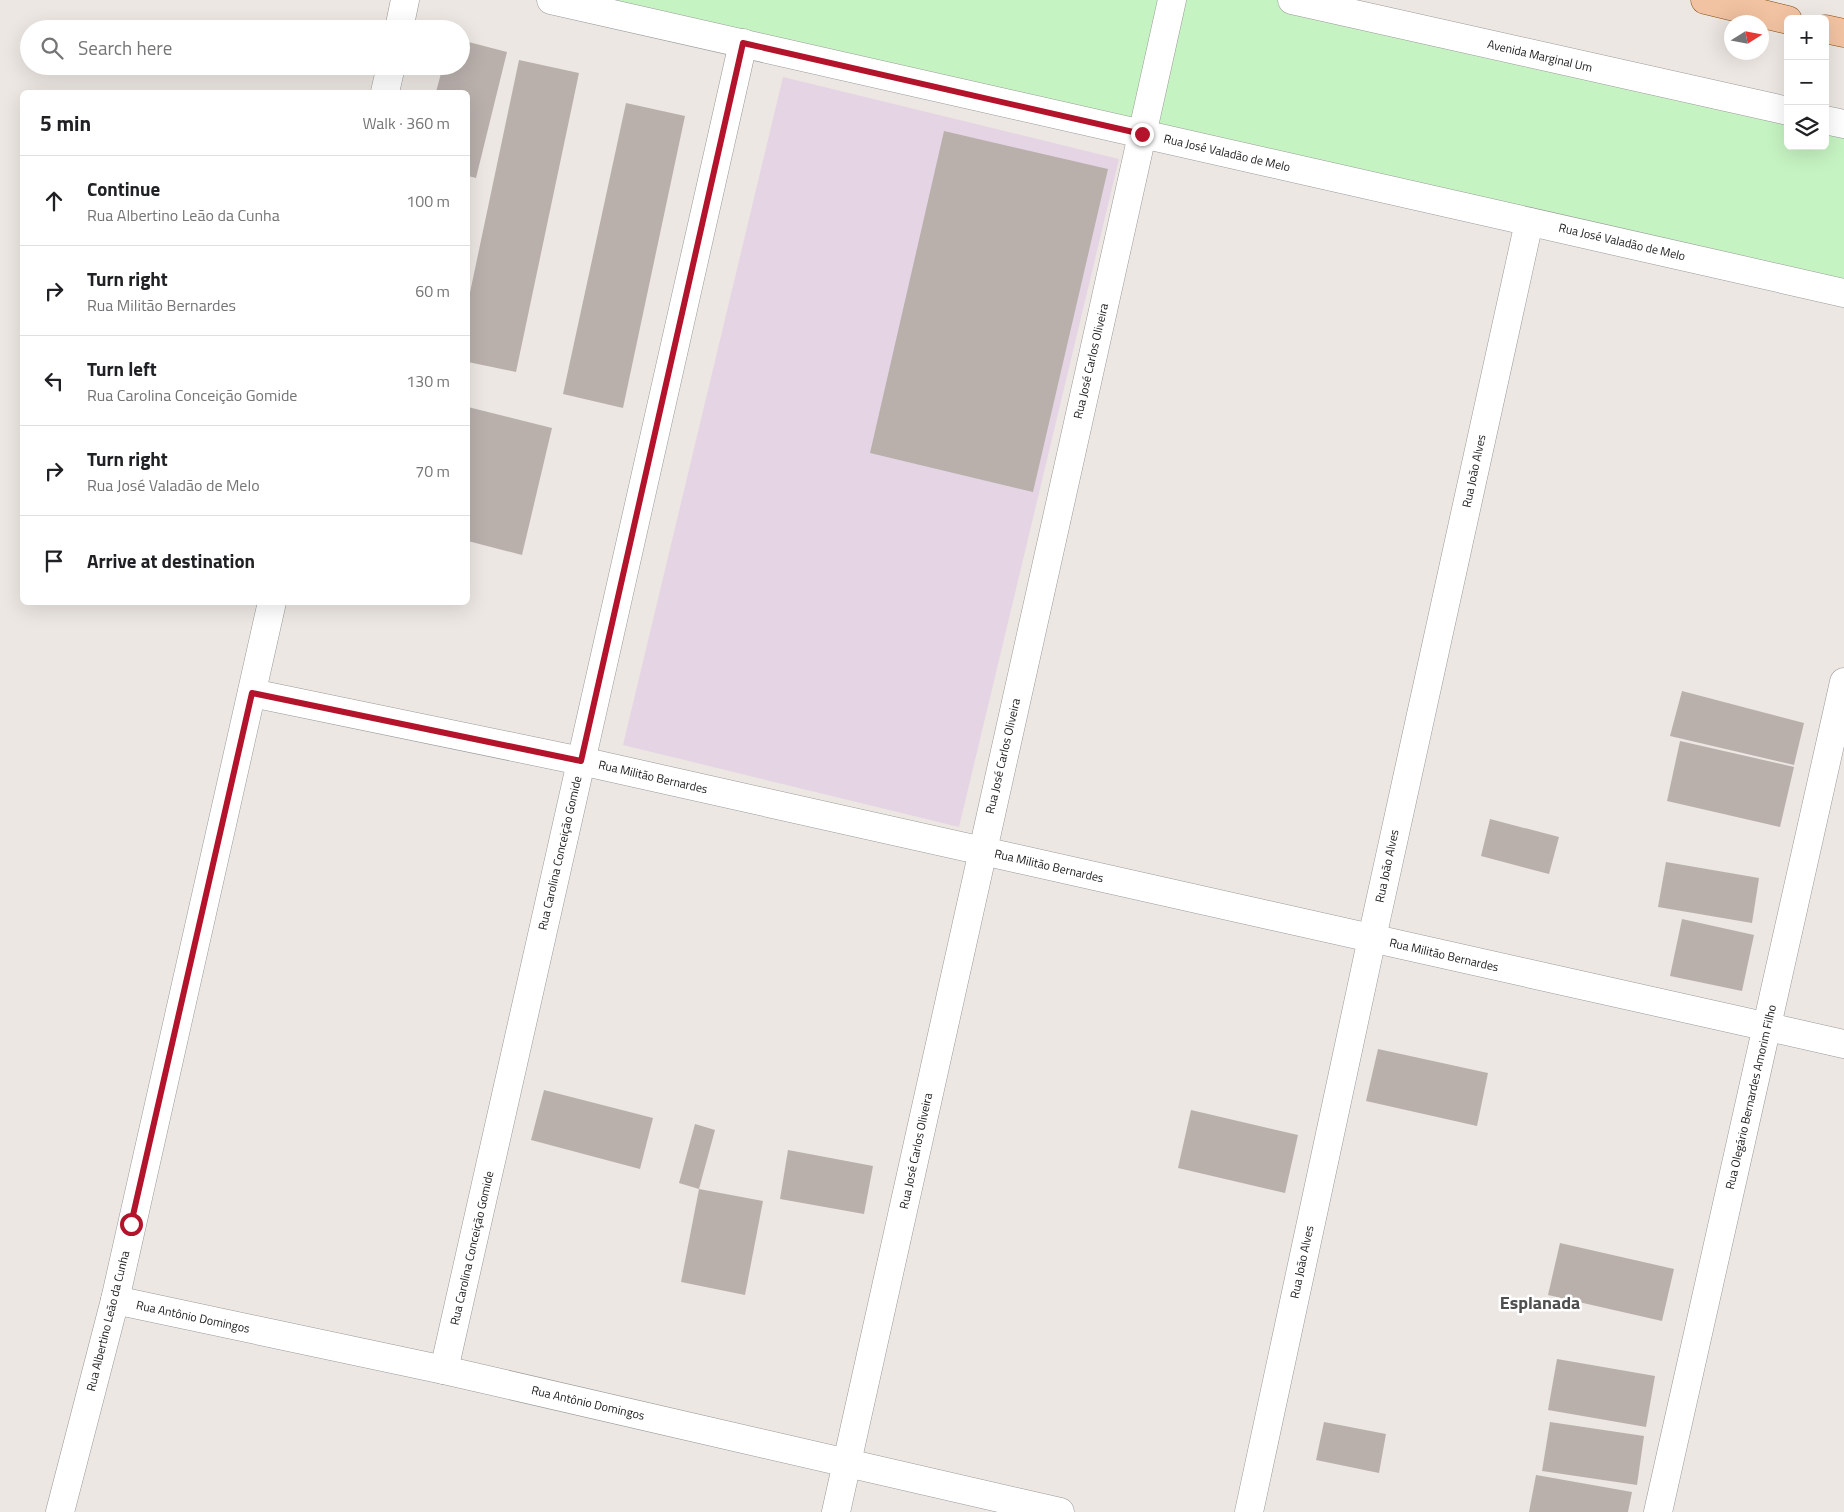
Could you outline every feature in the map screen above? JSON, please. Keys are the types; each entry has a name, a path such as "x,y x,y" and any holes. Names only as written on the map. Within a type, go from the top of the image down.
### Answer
{"main road":[{"path":"1705,0 1784,19"},
{"path":"1829,29 1844,33"}],"street":[{"path":"401,20 405,0"},
{"name":"Rua José Valadão de Melo","path":"551,0 1844,293"},
{"name":"Rua José Carlos Oliveira","path":"836,1512 1172,0"},
{"name":"Avenida Marginal Um","path":"1292,0 1784,111"},
{"name":"Rua Carolina Conceição Gomide","path":"444,1370 743,43"},
{"path":"385,90 389,75"},
{"path":"1829,121 1844,124"},
{"name":"Rua João Alves","path":"1249,1512 1372,938 1529,222"},
{"name":"Rua Albertino Leão da Cunha","path":"60,1512 115,1300 271,605"},
{"name":"Rua Olegário Bernardes Amorim Filho","path":"1658,1512 1844,682"},
{"name":"Rua Militão Bernardes","path":"252,693 581,761 1844,1044"},
{"name":"Rua Antônio Domingos","path":"115,1300 444,1370 1060,1512"}],"shaded area":[{"path":"783,77 1119,159 959,827 623,745"}],"green space":[{"path":"550,0 1292,0 1784,110 1784,150 1829,150 1829,121 1844,124 1844,293"}],"building":[{"path":"470,42 507,52 476,178 470,176 470,90 437,90 441,75 470,75"},
{"path":"519,60 579,73 516,372 470,362 470,293"},
{"path":"626,103 685,116 623,408 563,394"},
{"path":"944,131 1108,169 1033,492 870,453"},
{"path":"470,408 552,428 522,555 470,542"},
{"path":"1682,691 1804,723 1794,765 1670,736"},
{"path":"1680,741 1794,767 1780,827 1667,801"},
{"path":"1490,819 1559,837 1549,874 1481,856"},
{"path":"1666,862 1759,878 1752,923 1658,907"},
{"path":"1682,919 1754,935 1742,991 1670,976"},
{"path":"1378,1049 1488,1073 1477,1126 1366,1101"},
{"path":"544,1090 653,1118 640,1169 531,1140"},
{"path":"1191,1110 1298,1135 1285,1193 1178,1168"},
{"path":"695,1124 715,1130 699,1189 679,1183"},
{"path":"788,1150 873,1166 864,1214 780,1199"},
{"path":"699,1189 763,1201 745,1295 681,1282"},
{"path":"1560,1243 1674,1269 1662,1321 1548,1295"},
{"path":"1557,1359 1655,1376 1646,1427 1548,1410"},
{"path":"1324,1422 1386,1434 1379,1473 1316,1460"},
{"path":"1550,1422 1644,1436 1637,1485 1542,1471"},
{"path":"1536,1475 1632,1492 1628,1512 1529,1512"}],"district":[{"name":"Esplanada","path":"1540,1303"}],"route":[{"path":"131,1224 252,693 581,761 743,43 1142,134"}]}
